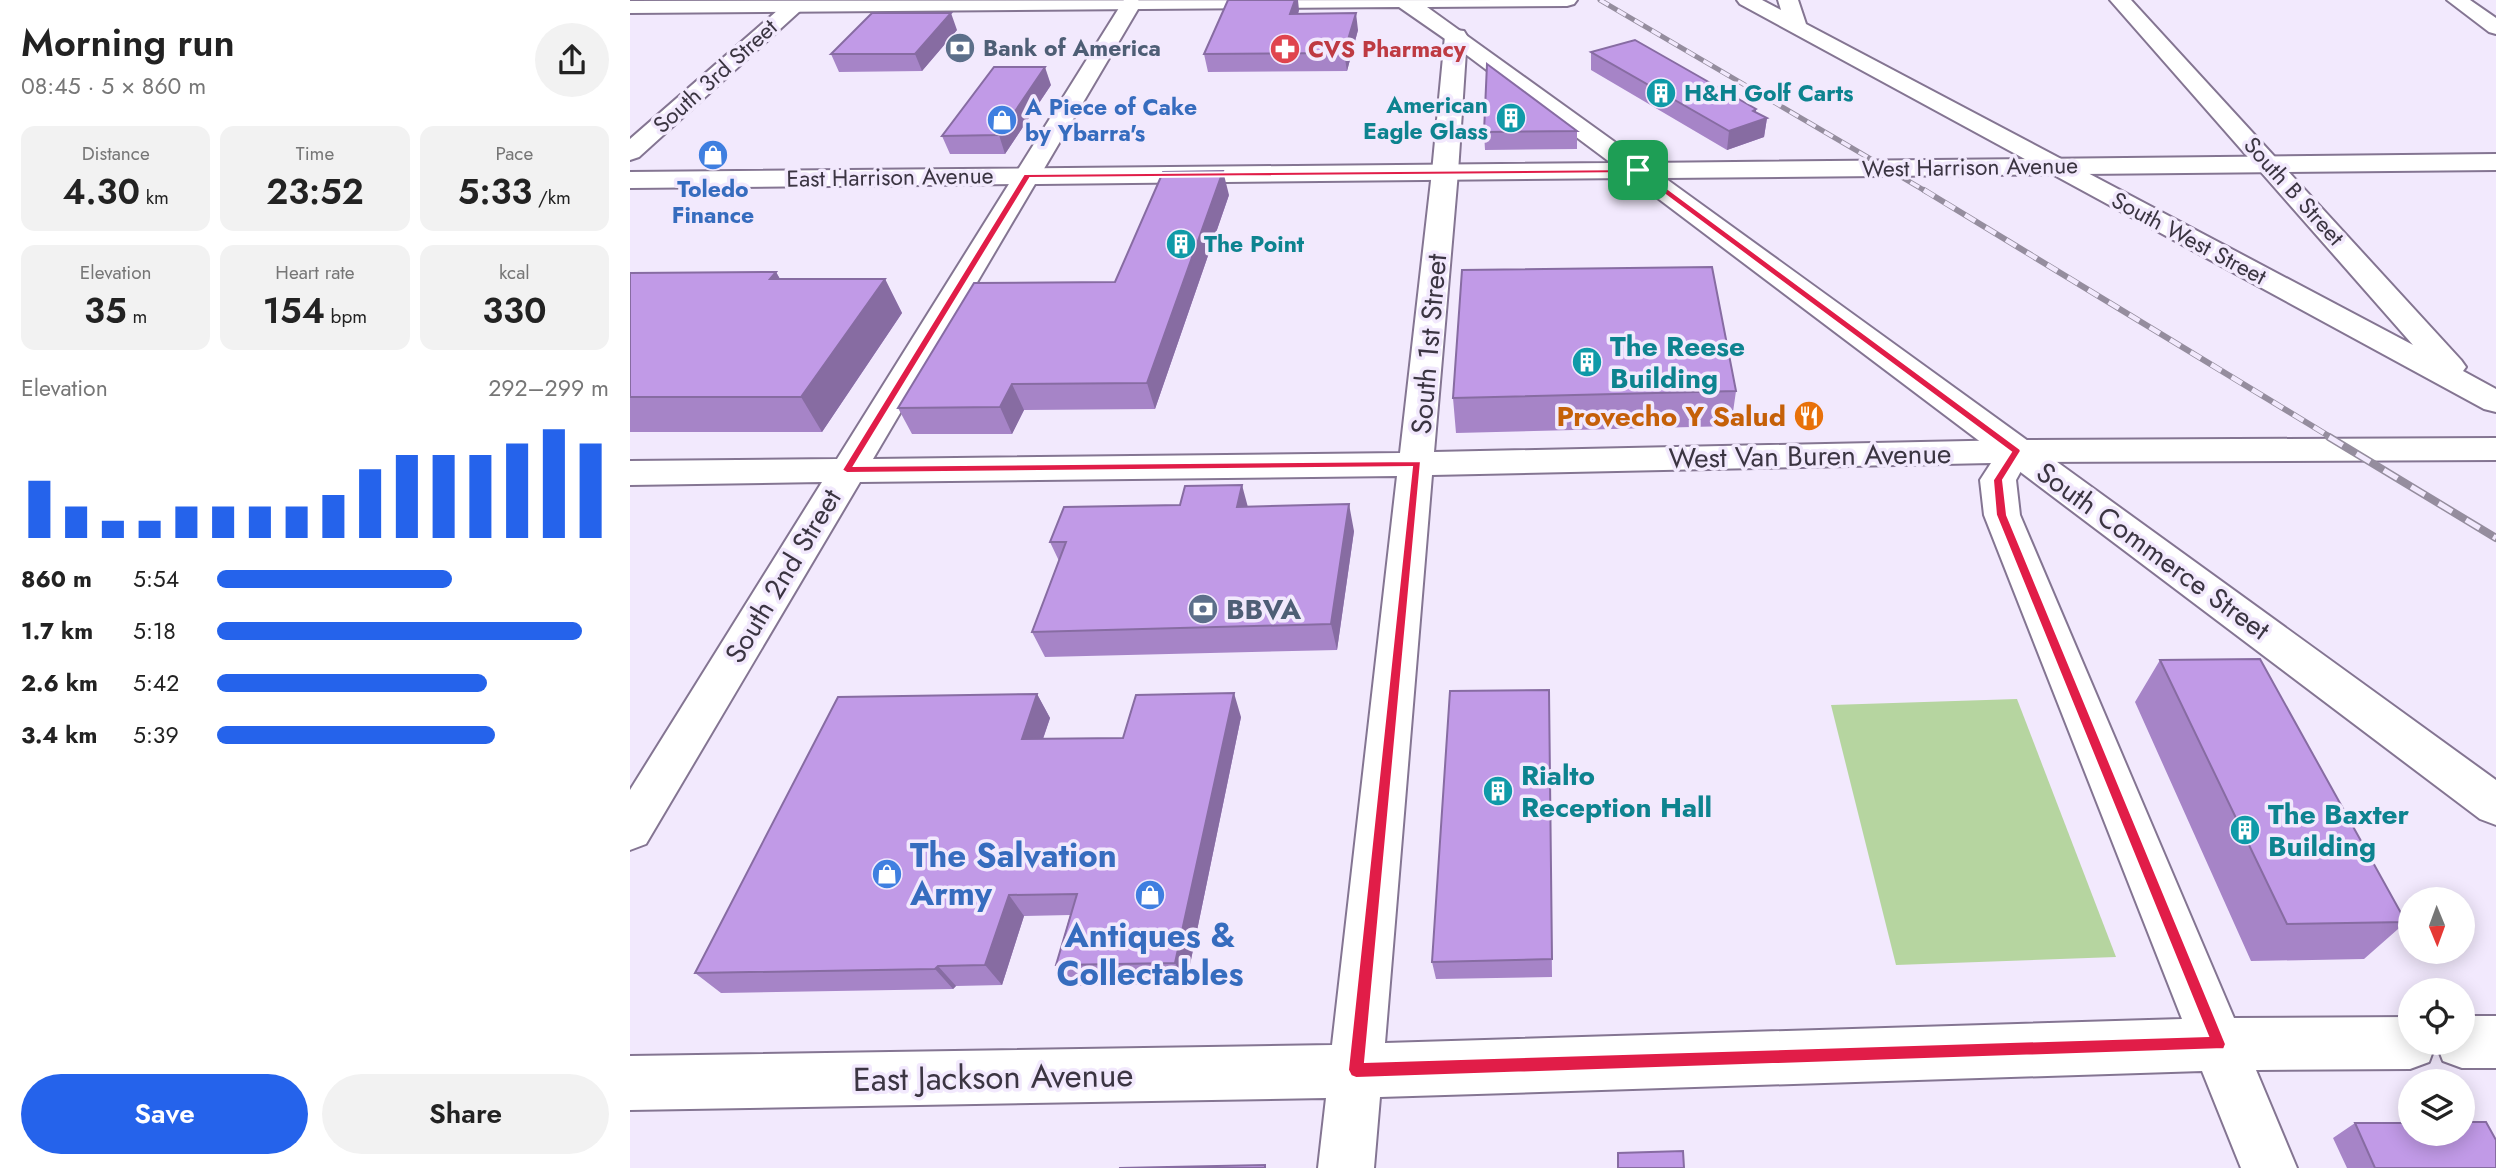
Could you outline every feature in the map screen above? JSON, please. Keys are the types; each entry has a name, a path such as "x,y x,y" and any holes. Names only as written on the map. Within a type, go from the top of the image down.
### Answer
{"street":[{"path":"630,7 797,3 1567,0"},
{"name":"South West Street","path":"1747,0 2496,402"},
{"path":"1788,0 1797,27"},
{"name":"South B Street","path":"2120,0 2466,385"},
{"path":"2457,0 2496,28"},
{"name":"South Commerce Street","path":"1403,1 1456,36 2496,805"},
{"name":"South 2nd Street","path":"630,830 1133,2"},
{"name":"South 3rd Street","path":"630,152 797,3"},
{"name":"South 1st Street","path":"1346,1168 1418,464 1456,36"},
{"name":"West Harrison Avenue","path":"1444,172 2496,162"},
{"name":"East Harrison Avenue","path":"630,180 1444,172"},
{"name":"West Van Buren Avenue","path":"630,473 1418,464 2016,451 2496,449"},
{"path":"2016,451 1998,480 2002,515 2269,1168"},
{"path":"2475,1042 2496,1042"},
{"name":"East Jackson Avenue","path":"630,1083 1356,1070 2219,1044 2398,1043"}],"green space":[{"path":"2017,699 2116,957 1896,965 1831,705"}],"building":[{"path":"1228,0 1295,0 1290,14 1356,13 1344,53 1204,54"},
{"path":"872,13 951,13 915,54 831,54"},
{"path":"1635,40 1756,109 1753,111 1767,118 1729,131 1591,52"},
{"path":"1487,64 1577,131 1484,132"},
{"path":"994,67 1045,67 999,135 942,136"},
{"path":"1223,171 1147,383 1012,384 1000,407 898,408 974,283 1115,282 1163,172"},
{"path":"1712,267 1736,391 1453,398 1462,270"},
{"path":"776,272 770,279 885,279 801,397 630,397 630,273"},
{"name":"BBVA","path":"1242,485 1237,507 1349,504 1331,624 1032,632 1066,542 1050,542 1064,507 1180,505 1185,486"},
{"path":"2260,659 2398,908 2398,922 2287,924 2160,660"},
{"name":"Rialto Reception Hall","path":"1549,690 1552,959 1432,962 1450,691"},
{"path":"1234,693 1175,963 1056,965 1077,894 1009,895 985,965 938,966 935,969 695,973 838,697 1037,694 1022,739 1123,738 1136,695"},
{"path":"2475,1122 2486,1122 2496,1140 2496,1168 2375,1168 2355,1123 2398,1123 2398,1146 2475,1146"},
{"path":"1683,1151 1684,1168 1618,1168 1618,1153"},
{"path":"1265,1165 1265,1168 1119,1168"}],"railway":[{"path":"1600,0 1927,192"},
{"path":"1924,190 2332,438"},
{"path":"2329,437 2496,538"}],"place":[{"name":"Bank of America","path":"960,48"},
{"name":"CVS Pharmacy","path":"1285,49"},
{"name":"H&H Golf Carts","path":"1661,93"},
{"name":"American Eagle Glass","path":"1511,118"},
{"name":"A Piece of Cake by Ybarra's","path":"1002,120"},
{"name":"Toledo Finance","path":"713,155"},
{"name":"The Point","path":"1181,244"},
{"name":"The Reese Building","path":"1587,362"},
{"name":"Provecho Y Salud","path":"1809,416"},
{"name":"BBVA","path":"1203,609"},
{"name":"Rialto Reception Hall","path":"1498,791"},
{"name":"The Baxter Building","path":"2245,830"},
{"name":"The Salvation Army","path":"887,874"},
{"name":"Antiques & Collectables","path":"1150,895"}],"route":[{"path":"1638,170 2016,451 1998,480 2002,515 2070,687 2219,1044 1356,1070 1418,464 847,470 1027,176 1638,170"}]}
